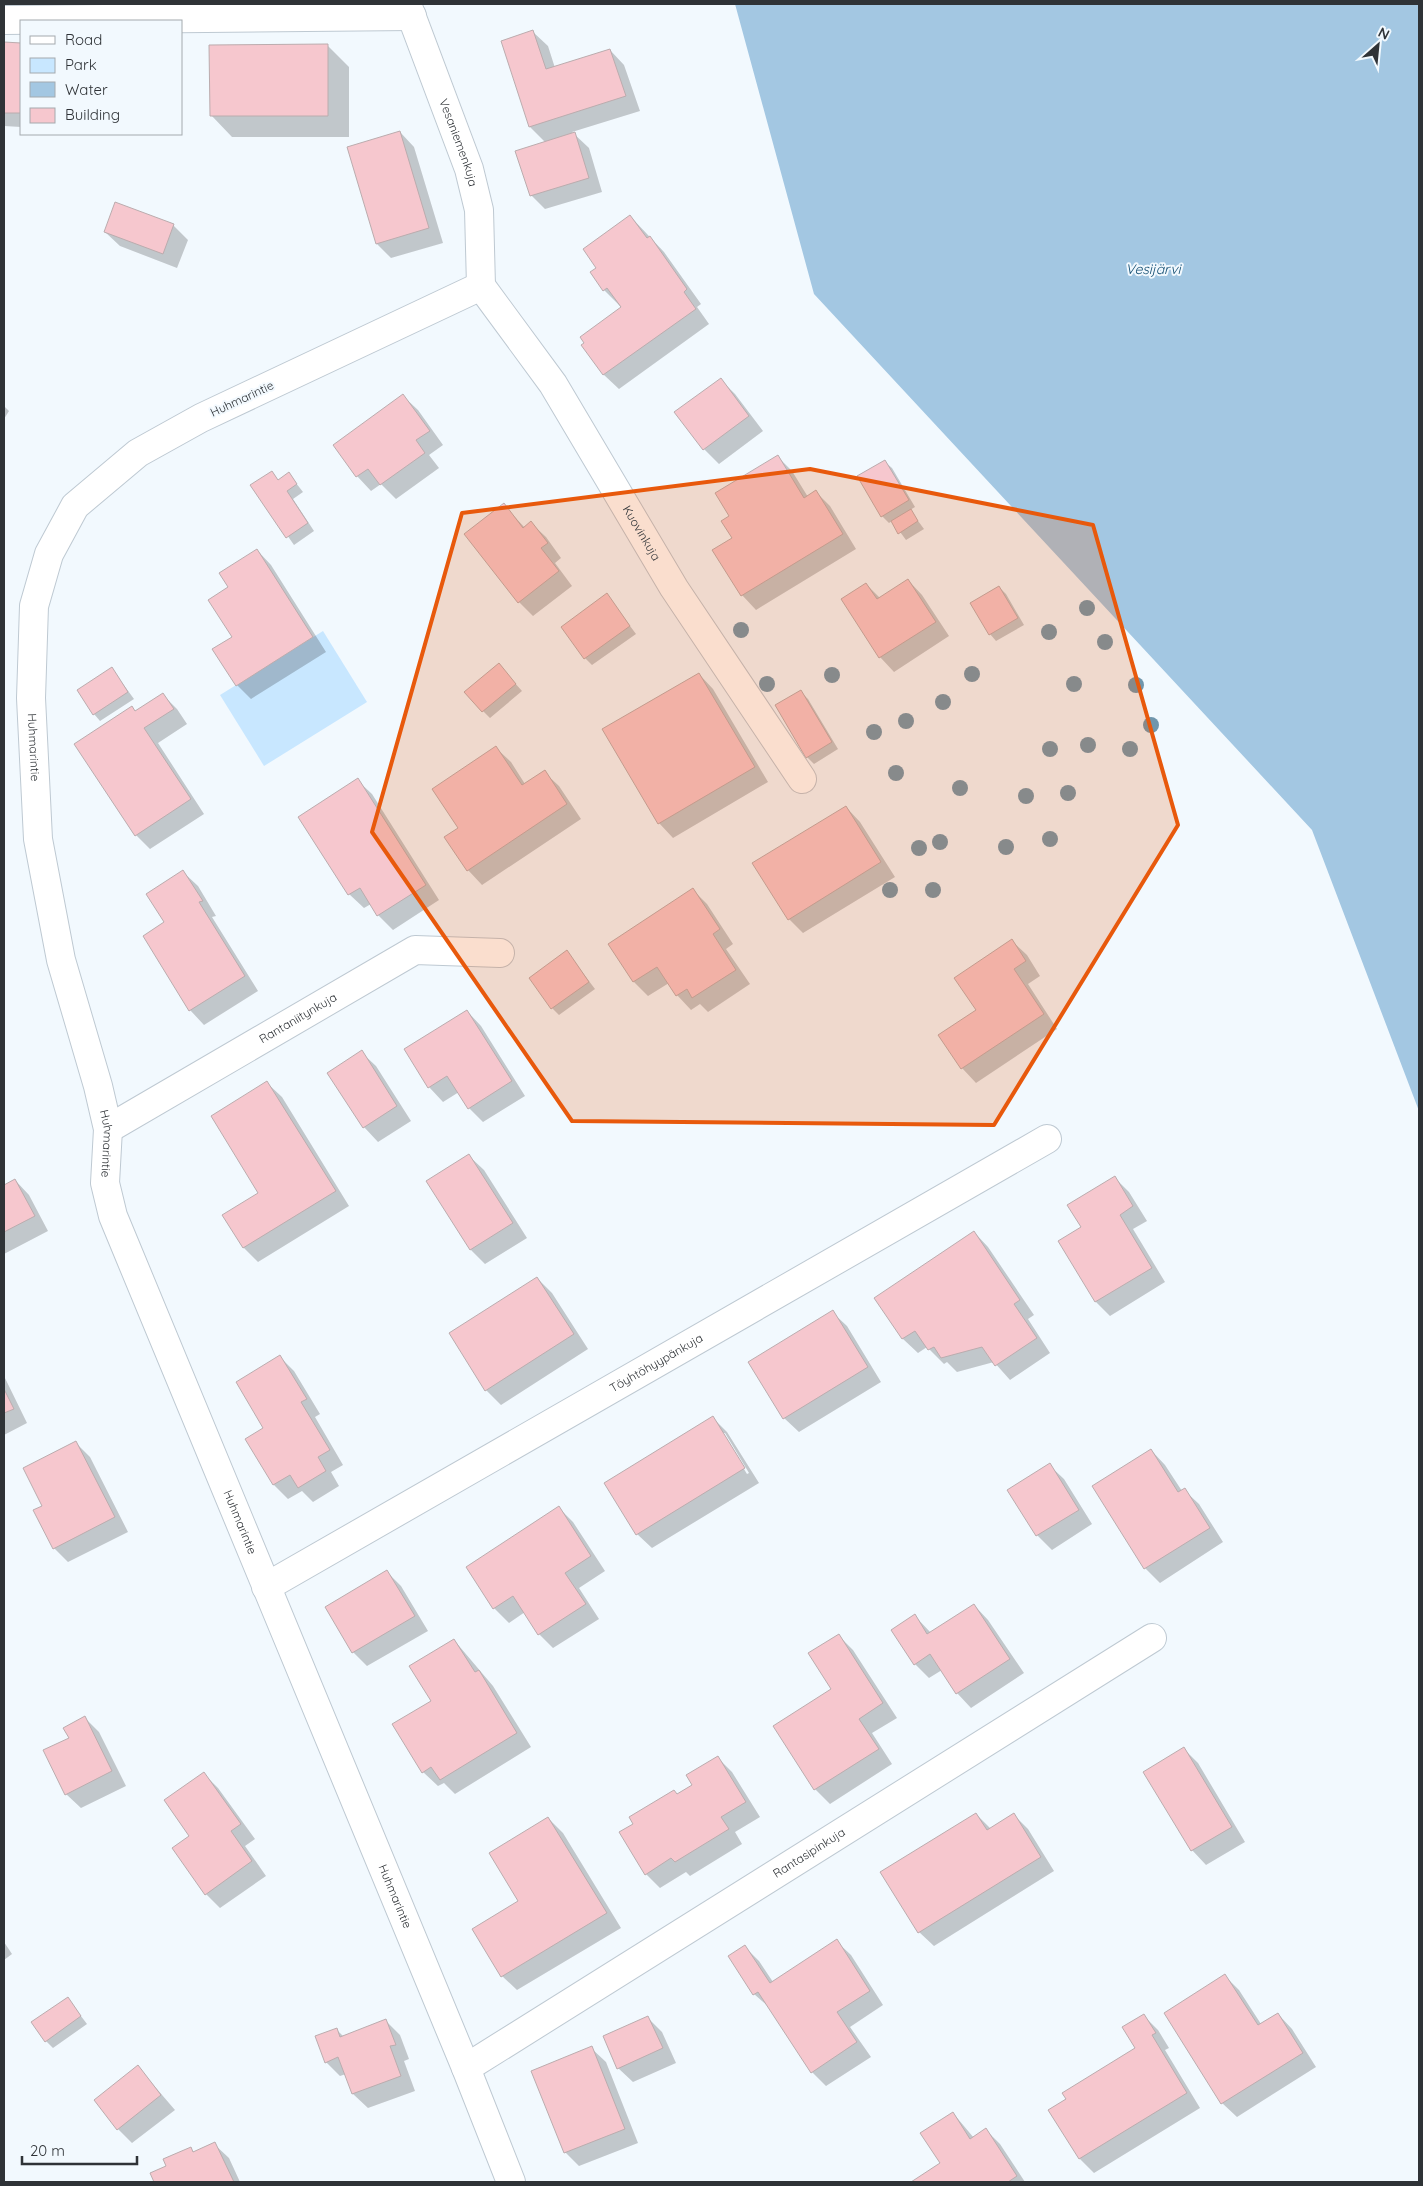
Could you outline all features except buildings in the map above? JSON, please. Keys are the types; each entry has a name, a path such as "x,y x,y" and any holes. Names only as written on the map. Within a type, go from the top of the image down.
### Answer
{"street":[{"path":"4,20 409,10"},
{"name":"Vesaniemenkuja","path":"409,10 470,169 479,210 481,286"},
{"name":"Kuovinkuja","path":"481,286 553,384 674,588 802,779"},
{"name":"Huhmarintie","path":"481,286 201,418 138,453 75,506 49,554 34,606 31,698 38,839 61,960 98,1086 108,1129 106,1183 114,1216 466,2068 510,2182"},
{"name":"Rantaniitynkuja","path":"108,1129 415,950 500,953"},
{"name":"Töyhtöhyypänkuja","path":"266,1587 1048,1139"},
{"name":"Rantasipinkuja","path":"466,2068 1152,1638"}],"highlighted area":[{"path":"810,469 1093,525 1178,825 994,1125 572,1121 372,832 462,513"}],"green space":[{"path":"323,631 367,702 264,766 220,695"}],"water":[{"name":"Vesijärvi","path":"735,4 1419,4 1419,1111 1312,830 814,294"}]}
